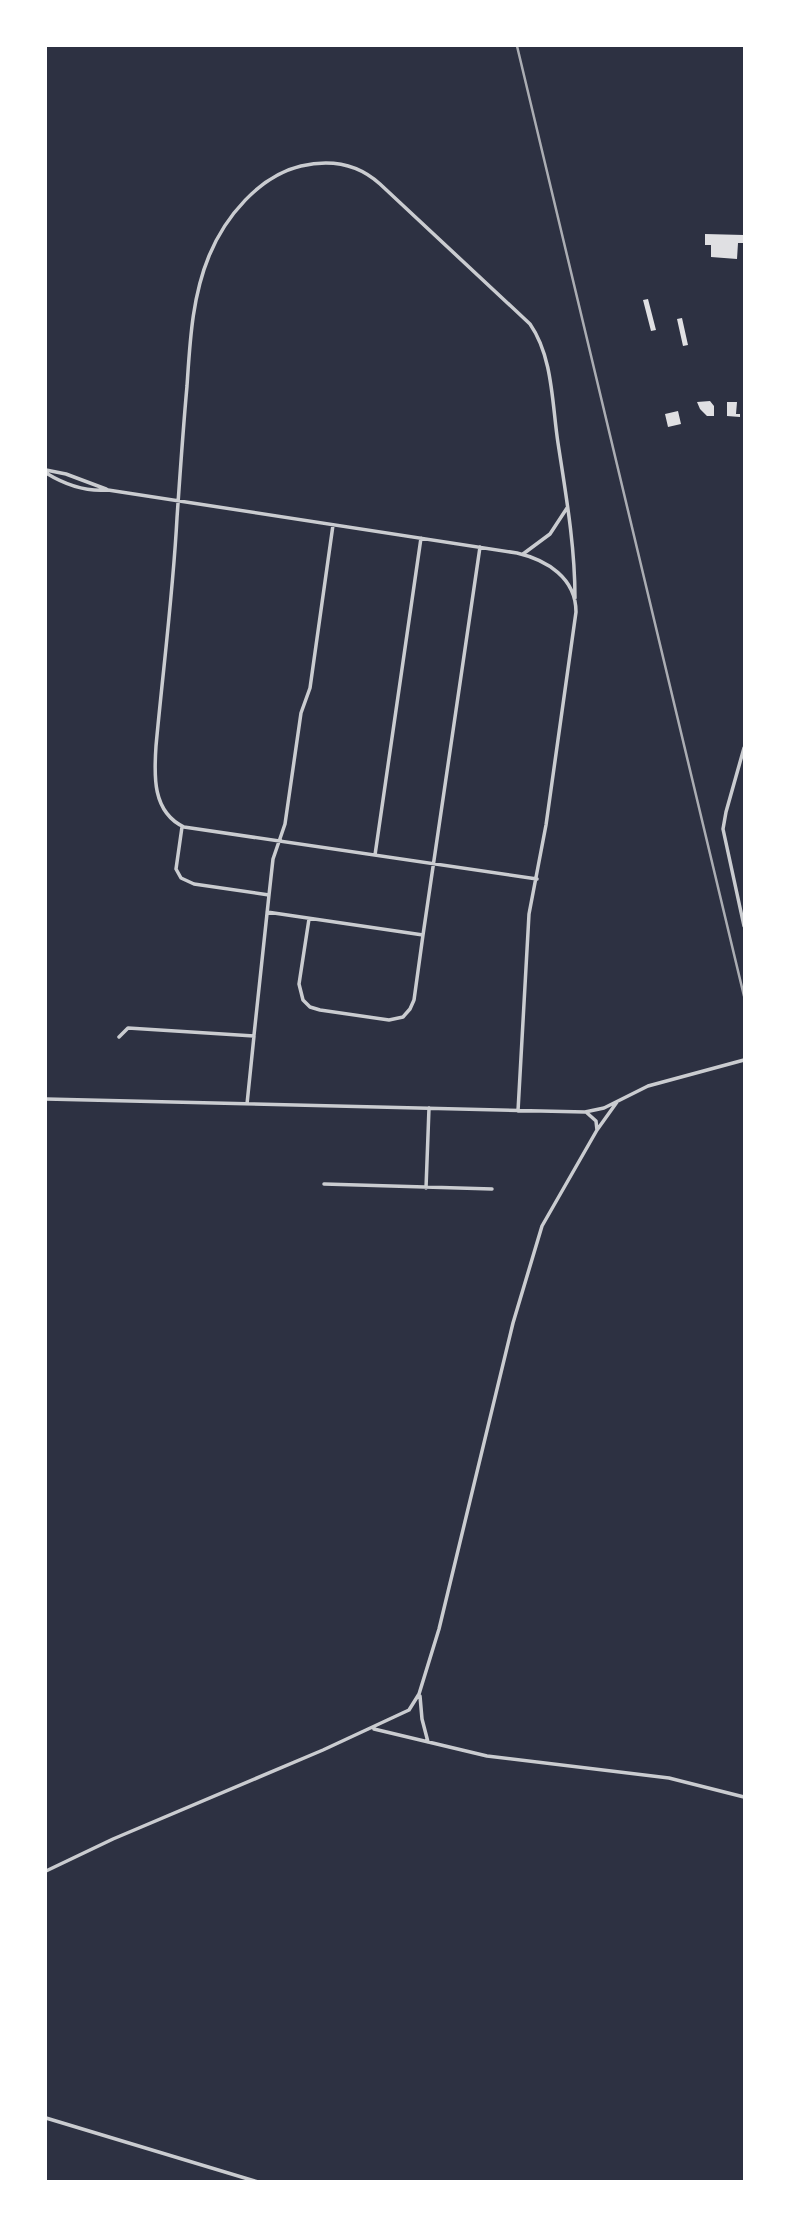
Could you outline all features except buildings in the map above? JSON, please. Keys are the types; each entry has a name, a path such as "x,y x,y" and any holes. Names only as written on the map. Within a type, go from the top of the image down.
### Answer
{"street":[{"path":"518,1111 529,914 537,879 576,612 575,569 568,506 545,358 530,324 371,176 350,165 328,163 290,170 255,191 224,228 209,257 199,287 192,322 154,774 160,802 182,826 537,879"},
{"path":"46,472 85,489 108,490"},
{"path":"46,472 66,474 108,490 523,555 539,560 555,570 569,585 575,598"},
{"path":"523,555 550,534 568,506"},
{"path":"247,1104 273,859 285,824 301,713 310,688 333,525"},
{"path":"374,855 421,538"},
{"path":"309,918 299,984 303,1000 314,1009 389,1020 399,1019 410,1009 414,1000 480,547"},
{"path":"744,748 723,829 744,926"},
{"path":"182,826 176,869 181,878 194,884 269,895"},
{"path":"267,912 423,935"},
{"path":"120,1038 128,1028 254,1036"},
{"path":"46,1099 585,1112 604,1108 648,1086 744,1060"},
{"path":"46,1871 408,1710 419,1694 439,1629 513,1323 542,1226 597,1130 617,1102"},
{"path":"426,1188 429,1108"},
{"path":"585,1112 596,1121 597,1130"},
{"path":"324,1184 492,1189"},
{"path":"419,1694 428,1742"},
{"path":"372,1728 487,1756 669,1778 744,1797"},
{"path":"46,2118 258,2182"}],"railway":[{"path":"517,46 744,996"}]}
